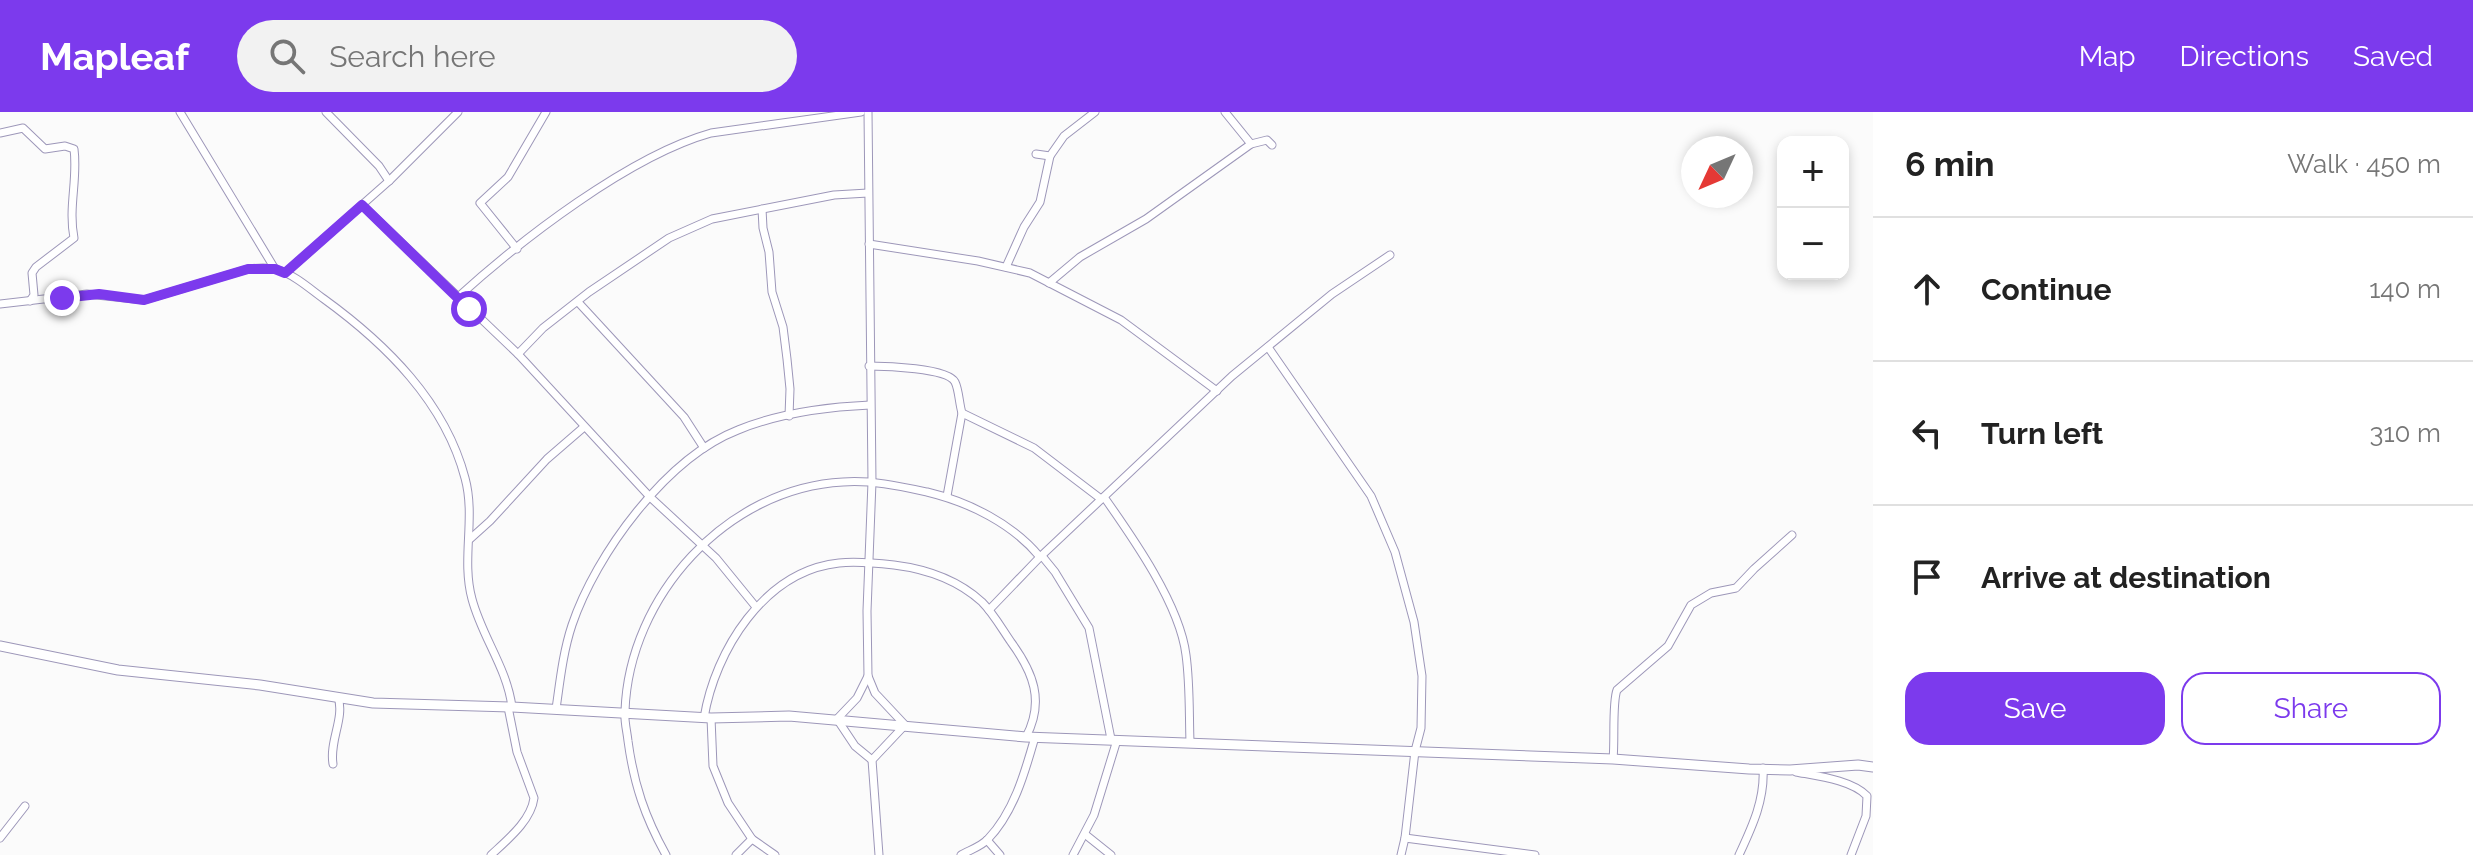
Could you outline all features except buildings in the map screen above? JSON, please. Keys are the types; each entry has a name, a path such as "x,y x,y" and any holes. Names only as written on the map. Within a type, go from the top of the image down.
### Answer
{"street":[{"path":"180,112 275,269"},
{"path":"326,112 379,166 389,181"},
{"path":"285,273 389,181 458,112"},
{"path":"517,249 480,203 508,177 546,112"},
{"path":"458,297 594,191 691,139 711,133 861,112"},
{"path":"868,112 872,482 868,676 875,693 905,725"},
{"path":"1006,267 1024,227 1040,202 1050,156 1064,136 1095,112"},
{"path":"1225,112 1251,144"},
{"path":"0,133 23,128 45,149 65,146 74,149 77,169 73,178 70,210 74,238 36,267 32,273 34,295 30,301"},
{"path":"1049,283 1080,257 1146,219 1251,144 1267,140 1272,145"},
{"path":"1036,154 1050,156"},
{"path":"518,354 543,328 601,283 669,238 712,219 834,195 868,193"},
{"path":"362,205 518,354 650,497 716,558 756,607"},
{"path":"762,209 772,292 783,327 790,389 789,416"},
{"path":"869,244 1030,273 1121,320 1217,391"},
{"path":"989,610 1102,498 1251,359 1332,294 1390,255"},
{"path":"0,304 87,294 144,300 248,269 275,269 338,310 392,357 433,407 458,453 466,480 471,597 487,642 504,670 517,752 534,798 524,821 491,855"},
{"path":"578,302 684,417 704,448"},
{"path":"1268,347 1371,496 1395,552 1419,644 1421,728 1401,855"},
{"path":"869,366 918,370 950,377 955,382 962,413 947,496"},
{"path":"556,709 566,646 584,595 610,548 650,497 681,465 736,430 842,406 870,405"},
{"path":"962,413 1034,448 1102,498 1132,537 1175,617 1186,653 1190,742"},
{"path":"470,539 547,459 584,427"},
{"path":"666,855 646,819 632,773 624,715 638,647 651,613 703,545 737,516 780,497 841,482 872,482 947,496 970,506 1028,542 1055,572 1089,628 1114,740 1105,782 1086,835 1073,855"},
{"path":"1613,759 1616,729 1614,699 1617,690 1668,646 1691,605 1711,593 1736,588 1792,535"},
{"path":"775,855 752,839 728,803 713,766 707,718 708,694 740,625 756,607 810,570 837,563 870,562 939,574 966,590 989,610 1026,662 1035,690 1035,719 1024,776 1012,803 987,840 961,855"},
{"path":"0,646 118,670 178,674 373,703 707,718 789,716 1031,737 1613,759 1790,770 1858,765 1873,767"},
{"path":"837,719 857,698 868,676"},
{"path":"333,764 333,740 341,705 338,697"},
{"path":"837,719 855,746 872,760 879,855"},
{"path":"872,760 905,725"},
{"path":"1739,855 1762,794 1763,768"},
{"path":"1790,770 1844,784 1867,796 1866,816 1851,855"},
{"path":"0,838 25,806"},
{"path":"1086,835 1111,855"},
{"path":"1405,838 1535,855"},
{"path":"736,855 752,839"},
{"path":"987,840 1000,855"}],"route":[{"path":"62,298 99,294 144,300 248,269 275,269 285,273 362,205 469,309"}]}
